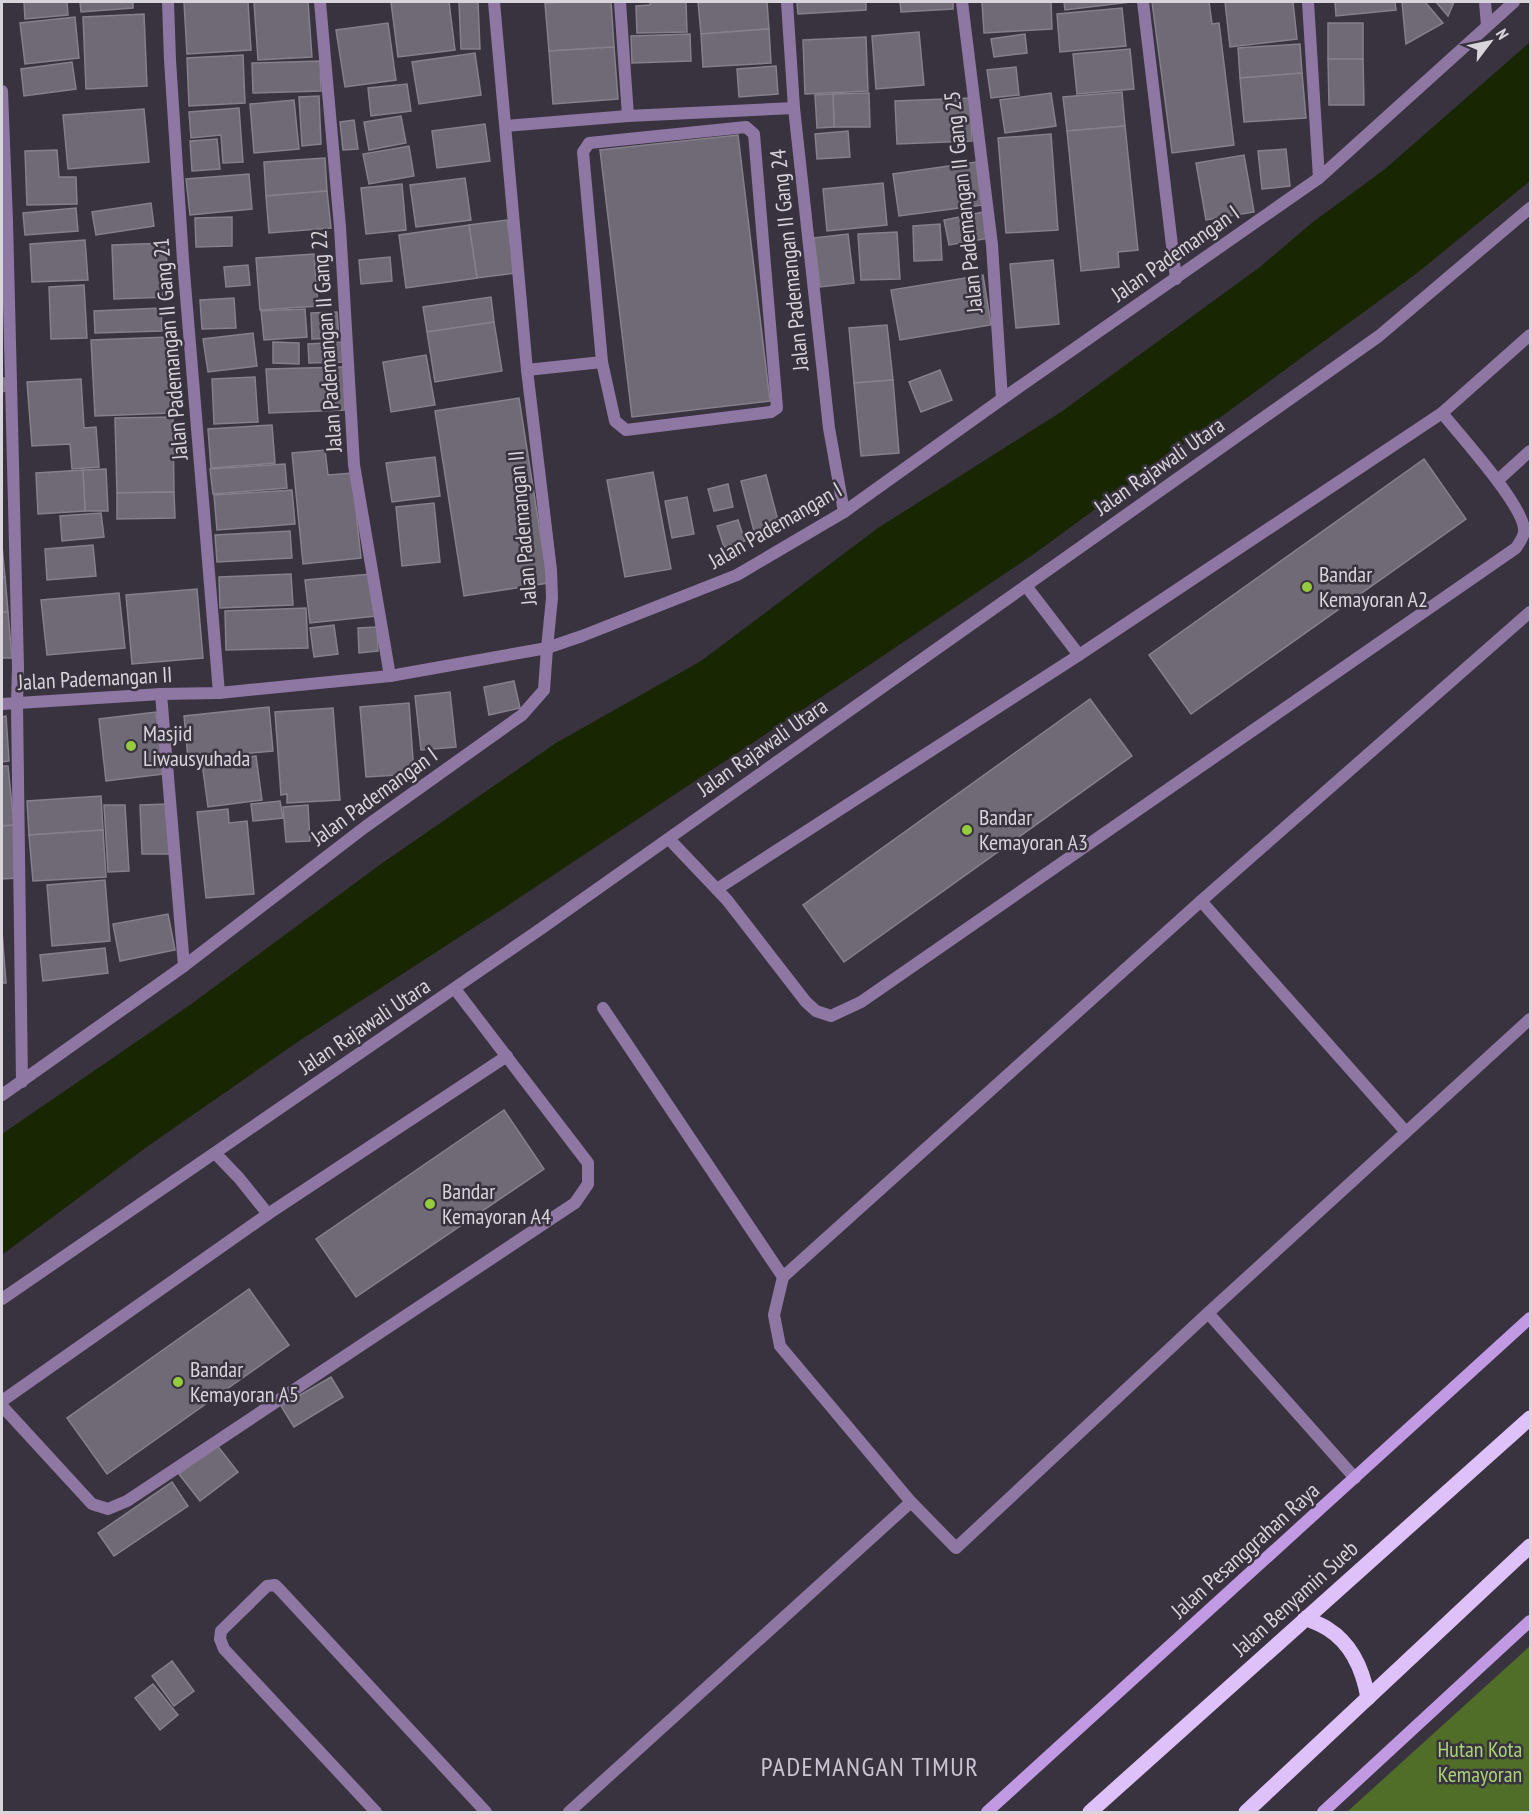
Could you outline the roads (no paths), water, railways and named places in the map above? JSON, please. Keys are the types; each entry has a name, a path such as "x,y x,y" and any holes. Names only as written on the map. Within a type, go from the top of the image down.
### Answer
{"main road":[{"name":"Jalan Pesanggrahan Raya","path":"987,1812 1530,1318"},
{"name":"Jalan Benyamin Sueb","path":"1090,1812 1530,1418"},
{"path":"1245,1812 1530,1546"},
{"path":"1305,1618 1328,1629 1345,1644 1357,1661 1368,1698"},
{"path":"1323,1812 1530,1621"}],"street":[{"name":"Jalan Pademangan II Gang 21","path":"168,2 183,260 219,693"},
{"name":"Jalan Pademangan II Gang 22","path":"320,2 340,227 354,465 390,676"},
{"name":"Jalan Pademangan II","path":"2,704 161,694 219,693 390,676 546,648 552,598 551,570 535,369 506,126 494,2"},
{"path":"620,2 628,116"},
{"name":"Jalan Pademangan II Gang 24","path":"787,2 794,108 829,428 844,512"},
{"name":"Jalan Pademangan II Gang 25","path":"962,2 992,245 1002,399"},
{"path":"1143,2 1176,279"},
{"path":"1308,2 1319,178"},
{"path":"1485,2 1487,26"},
{"name":"Jalan Pademangan I","path":"2,1095 184,966 365,827 522,715 543,690 546,648 737,575 844,512 1319,178 1514,2"},
{"path":"2,92 18,667 22,1082"},
{"path":"506,126 628,116 794,108"},
{"path":"746,127 754,134 777,408 771,412 626,430 615,421 602,362 583,153 589,143 746,127"},
{"name":"Jalan Rajawali Utara","path":"2,1299 455,989 1379,336 1530,208"},
{"path":"717,889 1080,656 1442,413 1530,335"},
{"path":"535,369 602,362"},
{"path":"669,839 717,889 806,1002 816,1011 831,1016 845,1011 1516,548 1524,533 1523,520 1498,480 1442,413"},
{"path":"1498,480 1530,451"},
{"path":"1026,586 1080,656"},
{"path":"1530,612 1201,901 783,1277 774,1315 780,1347 910,1502 956,1548 1208,1313 1530,1019"},
{"path":"161,694 184,966"},
{"path":"1201,901 1406,1132"},
{"path":"2,1406 92,1504 108,1509 127,1501 575,1203 588,1184 588,1162 455,989"},
{"path":"603,1008 783,1277"},
{"path":"2,1401 268,1214 507,1056"},
{"path":"215,1153 268,1214"},
{"path":"1208,1313 1355,1478"},
{"path":"569,1812 910,1502"},
{"path":"376,1812 224,1649 219,1640 221,1631 267,1586 274,1585 281,1590 486,1812"}],"place":[{"name":"Bandar Kemayoran A2","path":"1307,587"},
{"name":"Masjid Liwausyuhada","path":"131,746"},
{"name":"Bandar Kemayoran A3","path":"967,830"},
{"name":"Bandar Kemayoran A4","path":"430,1204"},
{"name":"Bandar Kemayoran A5","path":"178,1382"}],"district":[{"name":"PADEMANGAN TIMUR","path":"870,1767"}],"park label":[{"name":"Hutan Kota Kemayoran","path":"1480,1762"}]}
